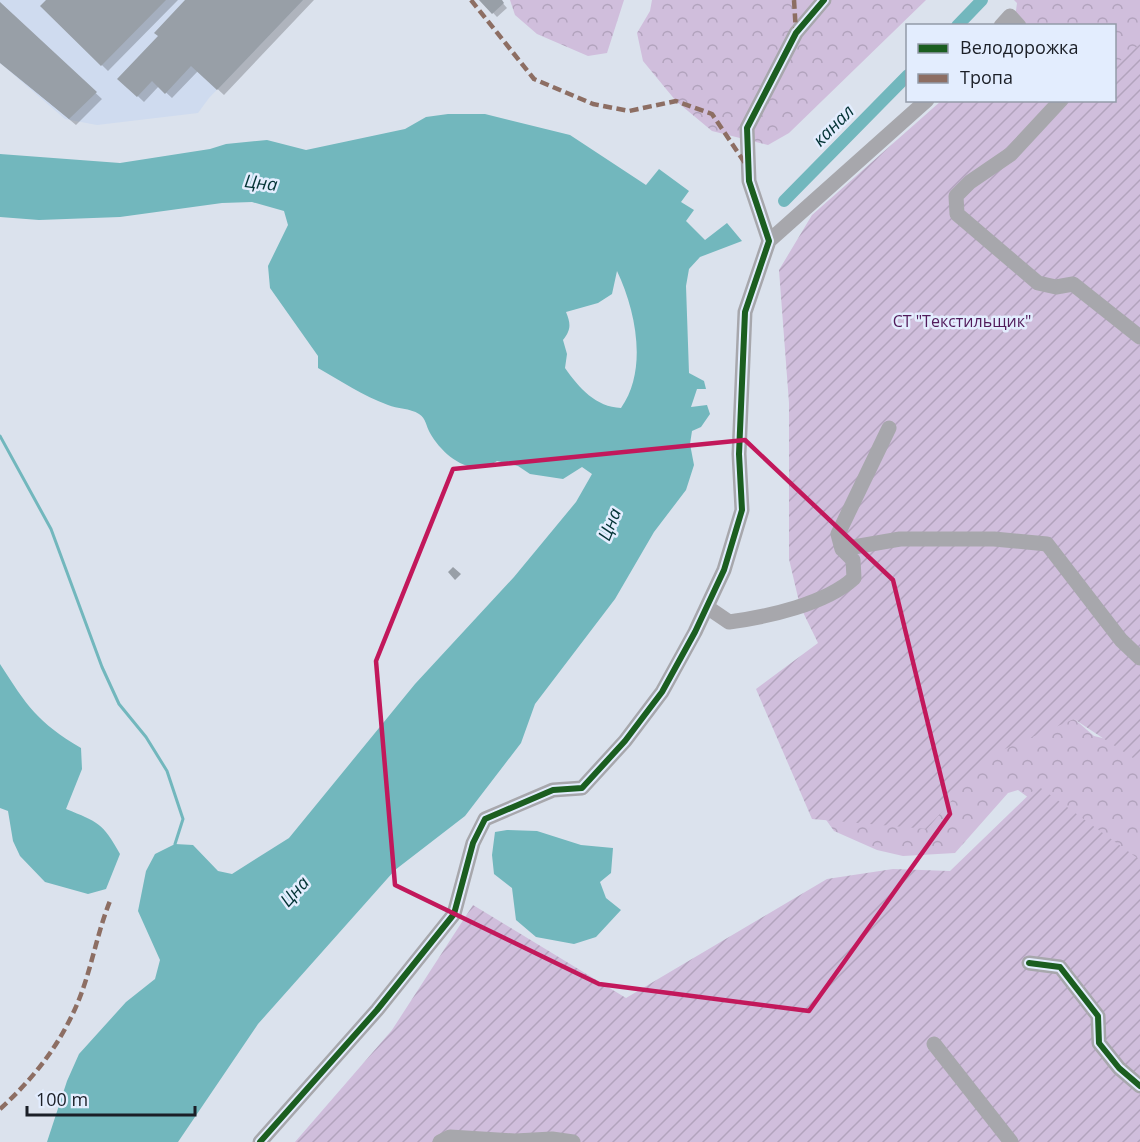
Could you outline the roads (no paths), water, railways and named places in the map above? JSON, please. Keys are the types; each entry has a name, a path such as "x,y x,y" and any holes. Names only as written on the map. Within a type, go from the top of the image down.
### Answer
{"street":[{"path":"769,241 749,181 747,128 796,33 824,0"},
{"path":"1003,24 1010,16 1017,24"},
{"path":"260,1142 377,1010 454,914 473,843 485,819 554,790 582,788 625,741 662,692 724,570 742,510 739,454 745,312 769,241 925,102"},
{"path":"1059,102 1011,154 970,182 956,196 957,214 1038,283 1056,287 1073,284 1140,337"},
{"path":"707,607 729,622 759,618 841,590 854,578 853,560 843,549 838,534 889,428"},
{"path":"843,549 900,539 994,539 1047,544 1120,640 1140,658"},
{"path":"1029,963 1060,967 1098,1016 1099,1043 1119,1068 1140,1086"},
{"path":"934,1044 1011,1142"},
{"path":"440,1142 450,1137 515,1141 552,1139 573,1142"}],"water":[{"name":"Цна","path":"448,114 485,114 570,135 646,185 659,169 689,191 681,202 694,210 686,221 705,240 727,223 742,241 700,257 689,269 686,286 689,373 704,381 706,389 697,389 691,407 707,405 710,414 701,427 692,431 690,444 694,465 686,490 654,532 615,599 535,704 521,743 465,816 395,870 258,1024 178,1142 47,1142 67,1081 79,1054 126,1002 155,979 160,960 138,911 146,871 155,854 175,844 193,845 218,871 232,874 289,838 415,684 514,577 576,502 592,474 582,467 563,479 530,474 518,466 497,461 487,466 468,466 442,450 419,414 379,401 318,368 318,356 270,288 268,266 288,225 284,211 252,202 222,203 120,217 39,220 0,217 0,154 120,163 210,149 226,144 267,140 306,150 405,129 426,117","holes":["617,271 634,322 637,358 629,393 621,408 596,400 576,383 565,368 567,354 563,340 569,327 566,312 598,303 612,294"]},
{"path":"0,664 34,712 54,730 81,748 82,769 66,809 99,825 120,854 106,889 88,894 45,882 20,856 13,841 8,811 0,808"},
{"path":"537,831 581,845 613,848 611,873 600,882 606,898 621,910 596,937 574,944 536,937 516,920 512,888 494,874 492,855 495,832"}],"waterway":[{"name":"канал","path":"959,24 982,0"},
{"name":"канал","path":"784,201 906,77"},
{"path":"0,436 51,529 102,667 119,704 146,737 167,771 183,819 175,844"}],"park label":[{"name":"СТ \"Текстильщик\"","path":"962,321"}]}
